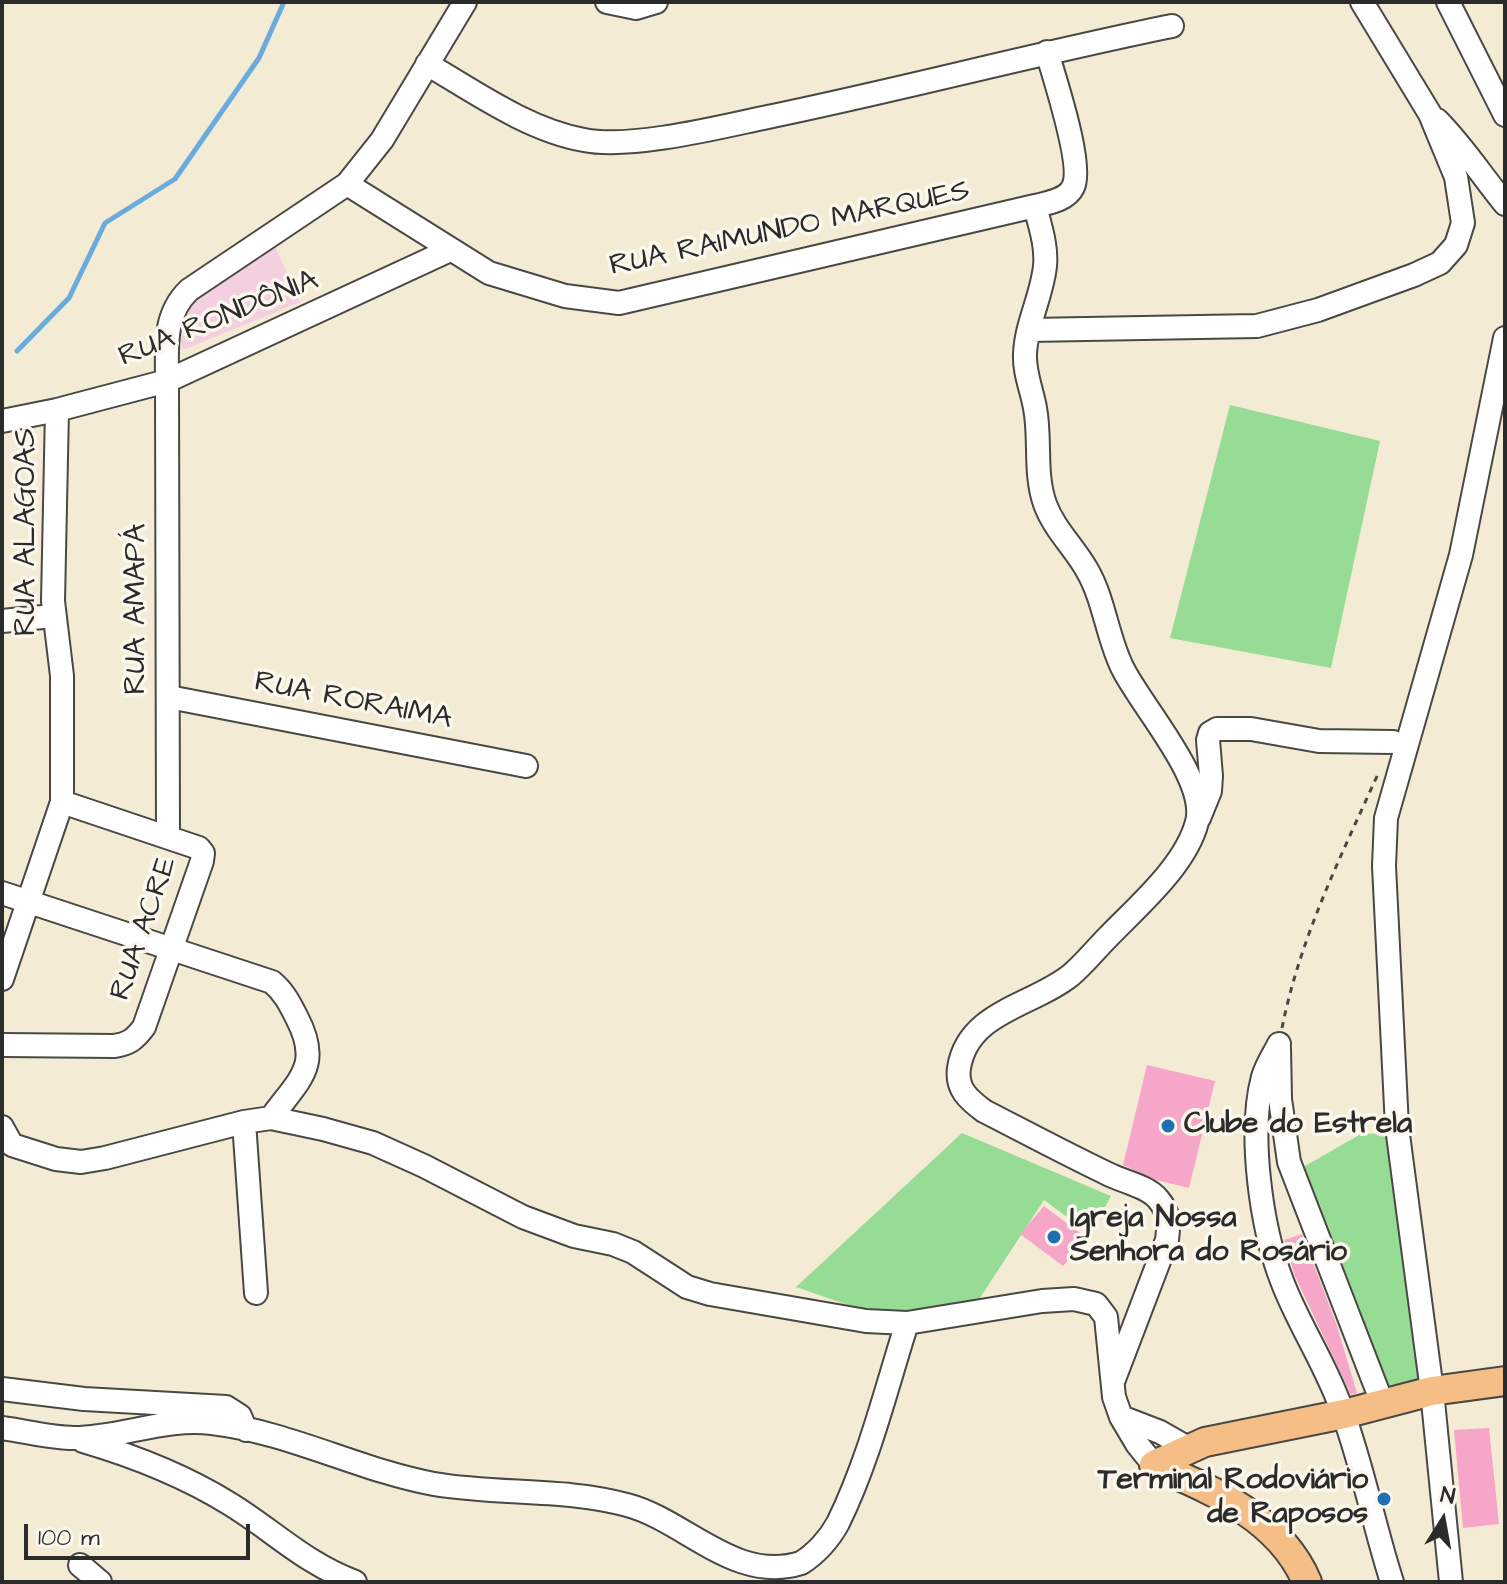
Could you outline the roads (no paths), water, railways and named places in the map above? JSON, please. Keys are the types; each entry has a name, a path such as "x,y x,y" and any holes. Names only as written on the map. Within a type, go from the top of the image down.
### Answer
{"main road":[{"path":"1154,1465 1205,1442 1344,1414 1432,1391 1505,1381"},
{"path":"1154,1465 1218,1493 1265,1524 1298,1561 1307,1582"}],"street":[{"name":"RUA AMAPÁ","path":"168,837 167,333 170,316 189,290 347,184 382,140 465,2"},
{"path":"607,2 636,8 656,2"},
{"path":"1029,330 1257,326 1318,310 1440,263 1456,245 1463,223 1456,177 1430,114 1362,2"},
{"path":"1448,2 1505,115"},
{"path":"427,64 500,106 549,129 584,140 615,143 713,129 1172,26"},
{"name":"RUA RAIMUNDO MARQUES","path":"347,184 489,273 565,296 619,303 1035,206 1067,194 1073,187 1076,160 1047,52"},
{"path":"1430,114 1460,143 1479,173 1505,204"},
{"path":"1035,206 1046,264 1024,355 1035,408 1044,502 1054,524 1089,573 1108,634 1123,669 1179,758 1193,789 1198,819"},
{"name":"RUA RONDÔNIA","path":"2,421 167,381 450,250"},
{"path":"1451,1582 1432,1391 1397,1127 1384,866 1386,818 1461,555 1505,338"},
{"name":"RUA ALAGOAS","path":"2,979 62,802 62,676 53,616 57,410"},
{"path":"2,621 53,616"},
{"name":"RUA RORAIMA","path":"169,697 526,766"},
{"path":"1114,1379 1167,1240 1169,1222 1166,1210 1156,1196 984,1111 967,1099 958,1081 961,1056 977,1031 999,1013 1034,998 1070,975 1157,888 1189,844 1210,791 1210,733 1217,729 1251,729 1319,741 1393,742"},
{"name":"RUA ACRE","path":"2,1045 114,1046 128,1044 136,1038 144,1027 203,853 199,848 62,802"},
{"path":"2,893 272,982 289,1001 306,1035 310,1053 306,1069 271,1118"},
{"path":"1383,1405 1289,1162 1280,1099 1279,1044 1263,1076 1258,1125 1260,1184 1270,1246 1282,1282 1323,1362 1344,1414 1392,1582"},
{"path":"5,1142 56,1159 81,1162 271,1118 373,1143 546,1227 633,1252 687,1287 710,1294 866,1321 907,1323 1042,1301 1074,1299 1096,1304 1106,1317 1114,1397 1121,1417 1154,1465"},
{"path":"244,1122 256,1293"},
{"path":"74,1438 193,1422 246,1430 432,1483 598,1499 630,1505 653,1516 724,1562 755,1573 777,1573 812,1555 837,1525 869,1445 907,1323"},
{"path":"2,1389 84,1399 226,1407 240,1416 246,1430"},
{"path":"1121,1417 1160,1432 1188,1448"},
{"path":"2,1428 74,1438 121,1452 214,1495 290,1548 355,1582"},
{"path":"79,1582 80,1565 100,1582"}],"waterway":[{"path":"17,351 69,298 105,223 175,179 259,58 284,2"}],"place":[{"name":"Clube do Estrela","path":"1168,1126"},
{"name":"Igreja Nossa Senhora do Rosário","path":"1054,1237"},
{"name":"Terminal Rodoviário de Raposos","path":"1384,1499"}]}
